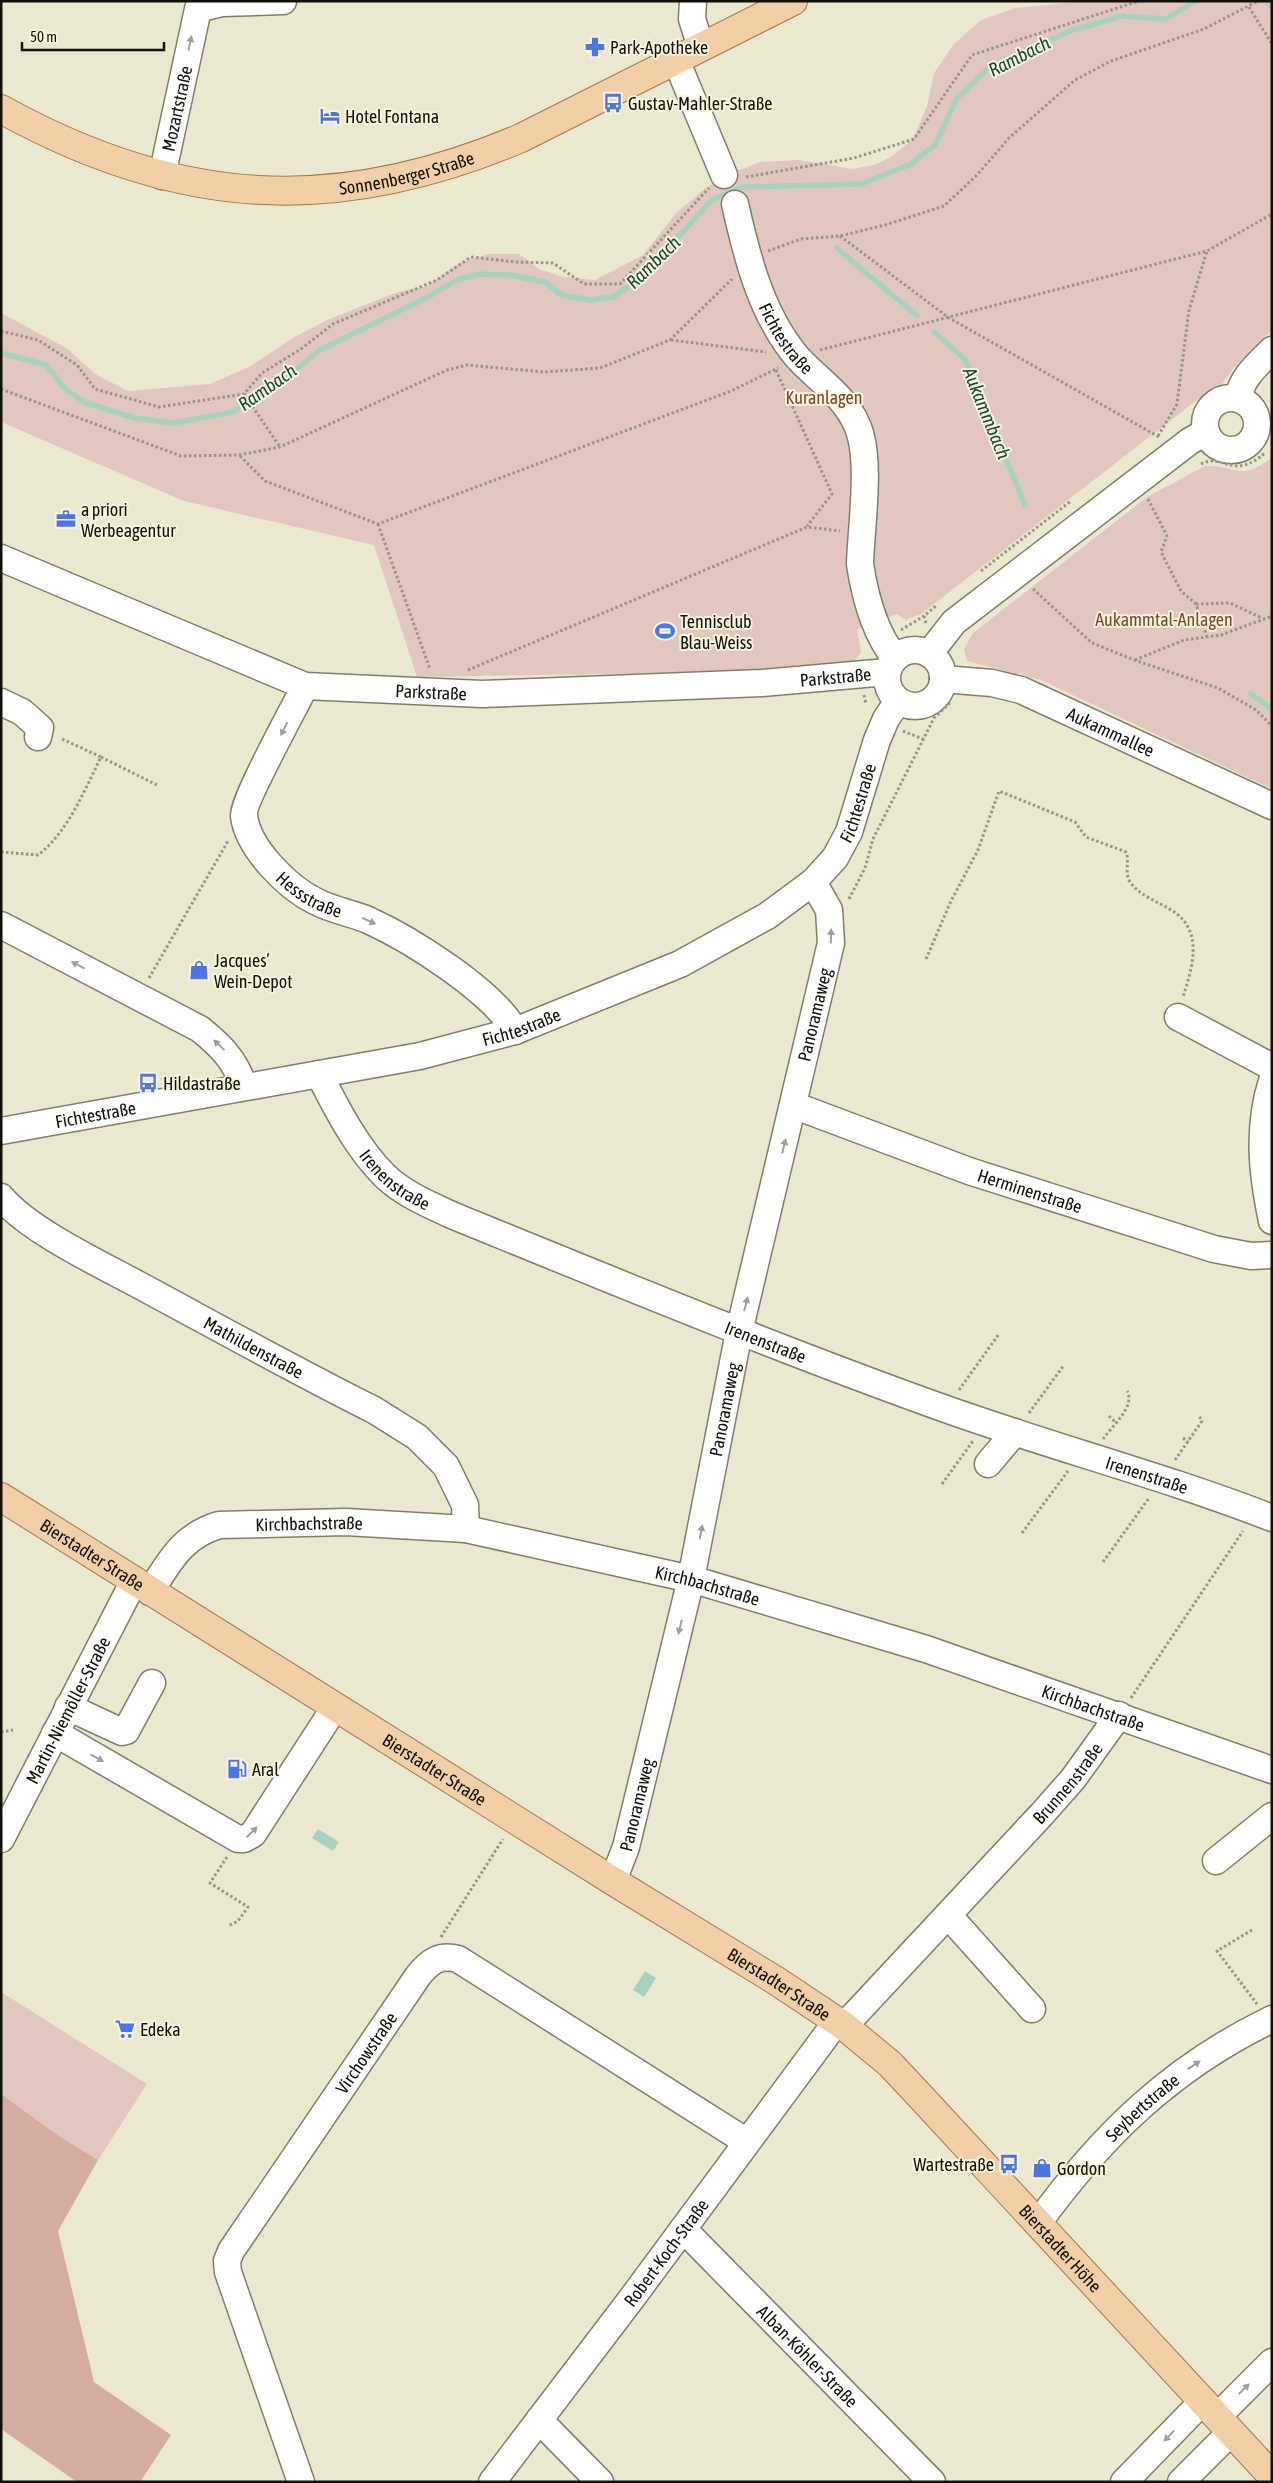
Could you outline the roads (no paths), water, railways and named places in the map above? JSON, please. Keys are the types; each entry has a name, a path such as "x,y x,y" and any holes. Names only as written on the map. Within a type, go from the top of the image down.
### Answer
{"main road":[{"name":"Sonnenberger Straße","path":"1,109 88,152 162,176 199,184 272,190 332,189 397,180 436,170 503,146 793,1"},
{"name":"Bierstadter Straße","path":"1,1499 775,1980 840,2024"},
{"name":"Bierstadter Höhe","path":"840,2024 890,2064 1272,2476"}],"street":[{"name":"Mozartstraße","path":"162,176 198,9 222,3 283,1"},
{"path":"693,1 692,19 701,47"},
{"name":"Fichtestraße","path":"676,60 728,185 749,262 773,319 786,363 845,404 857,426 864,463 860,564 865,594 879,632 892,655"},
{"path":"1238,398 1240,386 1247,376 1272,350"},
{"path":"929,654 954,622 1016,572 1198,437 1205,424 1209,409 1222,399 1238,398 1249,404 1256,415 1265,441 1230,451 1198,437"},
{"name":"Parkstraße","path":"1,558 305,686 482,694 762,683 892,655"},
{"path":"911,650 929,654 940,665 943,679 940,692 930,702 911,706 898,701 888,688 892,655 911,650"},
{"name":"Aukammallee","path":"943,679 992,683 1021,690 1272,806"},
{"name":"Hessstraße","path":"305,686 250,793 244,814 253,842 271,867 314,901 366,920 400,936 453,972 496,1005 515,1031"},
{"name":"Fichtestraße","path":"1,1131 244,1086 390,1063 515,1031 680,964 767,916 813,882 835,858 850,832 877,740 886,719 898,701"},
{"path":"1,702 22,712 39,733"},
{"name":"Panoramaweg","path":"613,1881 626,1847 691,1580 739,1332 831,943 829,910 813,882"},
{"path":"1,925 200,1029 223,1047 238,1070 244,1086"},
{"path":"1178,1017 1272,1067"},
{"name":"Irenenstraße","path":"319,1074 334,1103 370,1158 384,1175 417,1199 454,1216 739,1332 945,1409 1086,1454 1268,1516"},
{"path":"1272,1081 1265,1103 1261,1146 1272,1221"},
{"name":"Herminenstraße","path":"794,1105 970,1171 1214,1249 1251,1256 1272,1254"},
{"name":"Mathildenstraße","path":"1,1197 8,1205 39,1228 90,1258 374,1410 417,1437 446,1466 465,1505 466,1529"},
{"path":"988,1464 1015,1432"},
{"name":"Kirchbachstraße","path":"142,1587 183,1544 205,1529 219,1525 346,1522 466,1529 691,1580 926,1649 1272,1770"},
{"name":"Martin-Niemöller-Straße","path":"1,1840 68,1707 142,1587"},
{"path":"68,1707 122,1732 126,1731 152,1683"},
{"path":"55,1733 238,1839 244,1839 253,1834 335,1707"},
{"name":"Brunnenstraße","path":"840,2024 948,1915 1073,1779 1119,1716"},
{"path":"1216,1862 1272,1816"},
{"path":"948,1915 1032,2009"},
{"name":"Virchowstraße","path":"301,2482 228,2272 227,2261 231,2251 418,1976 435,1959 447,1956 458,1959 747,2142"},
{"name":"Seybertstraße","path":"1038,2223 1085,2162 1140,2106 1195,2064 1224,2045 1271,2020"},
{"name":"Robert-Koch-Straße","path":"492,2482 747,2142 840,2024"},
{"name":"Alban-Köhler-Straße","path":"683,2229 932,2482"},
{"path":"1124,2482 1217,2417 1272,2362"},
{"path":"1181,2482 1217,2417"},
{"path":"539,2420 600,2482"}],"waterway":[{"name":"Rambach","path":"1,353 46,365 66,390 86,403 135,418 173,423 233,412 262,390 289,375 320,350 430,296 455,281 478,274 510,275 545,282 561,295 590,300 613,297 641,278 712,200 742,187 861,184 911,164 935,145 957,98 991,66 1070,31 1122,16 1166,19 1195,1"},
{"path":"1268,4 1272,7"},
{"name":"Aukammbach","path":"837,248 917,316"},
{"name":"Aukammbach","path":"934,332 965,359 1025,505"},
{"name":"Aukammbach","path":"1251,694 1272,709"}],"place":[{"name":"Park-Apotheke","path":"595,47"},
{"name":"Gustav-Mahler-Straße","path":"613,103"},
{"name":"Hotel Fontana","path":"330,116"},
{"name":"a priori Werbeagentur","path":"66,519"},
{"name":"Tennisclub Blau-Weiss","path":"665,631"},
{"name":"Jacques’ Wein-Depot","path":"199,970"},
{"name":"Hildastraße","path":"148,1083"},
{"name":"Aral","path":"237,1769"},
{"name":"Edeka","path":"125,2029"},
{"name":"Wartestraße","path":"1009,2164"},
{"name":"Gordon","path":"1042,2168"}],"park label":[{"name":"Kuranlagen","path":"824,397"},
{"name":"Aukammtal-Anlagen","path":"1164,619"}]}
